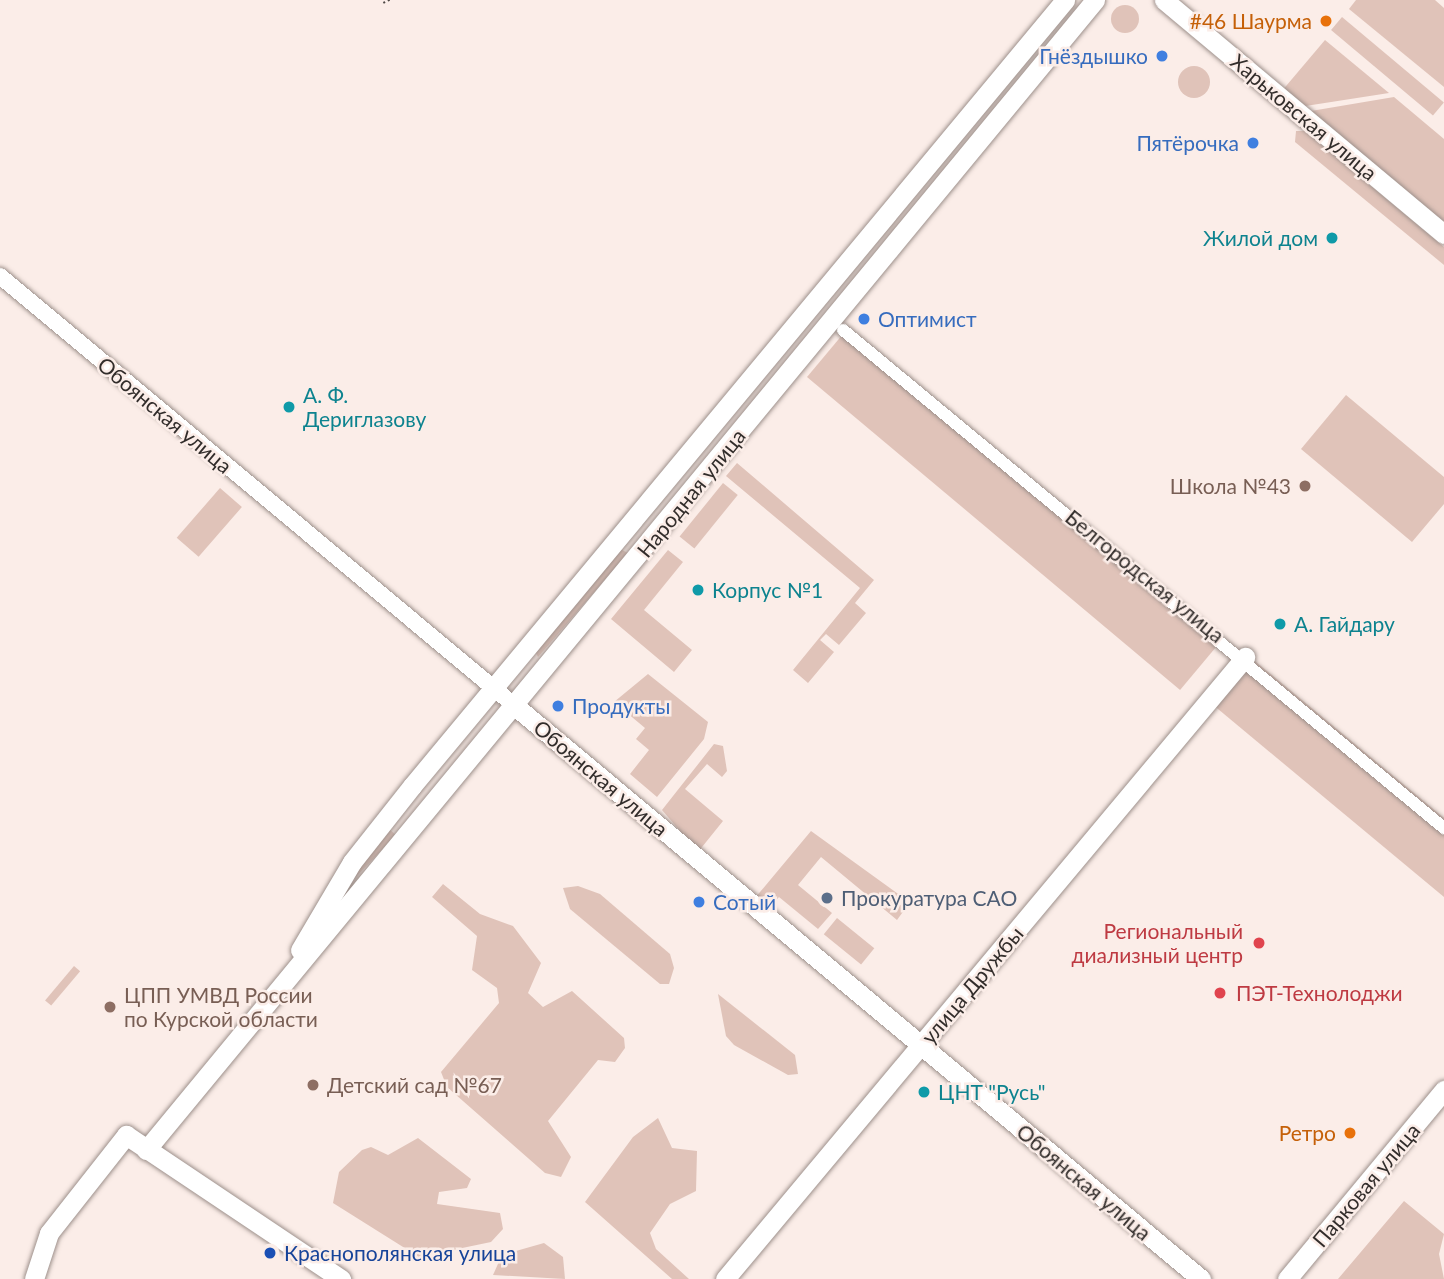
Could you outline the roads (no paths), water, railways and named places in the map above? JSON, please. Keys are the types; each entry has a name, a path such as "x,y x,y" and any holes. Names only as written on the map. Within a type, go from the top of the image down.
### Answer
{"street":[{"name":"Народная улица","path":"284,982 352,862 493,688 1065,0"},
{"name":"Народная улица","path":"146,1150 1095,0"},
{"name":"Харьковская улица","path":"1164,0 1444,234"},
{"name":"Обоянская улица","path":"0,276 1201,1279"},
{"name":"Белгородская улица","path":"843,330 1245,657 1444,828"},
{"name":"улица Дружбы","path":"725,1279 1245,657"},
{"name":"Парковая улица","path":"1287,1279 1444,1090"},
{"path":"34,1279 49,1233 126,1135 341,1279"}],"place":[{"name":"#46 Шаурма","path":"1326,21"},
{"name":"Гнёздышко","path":"1162,56"},
{"name":"Пятёрочка","path":"1253,143"},
{"name":"Жилой дом","path":"1332,238"},
{"name":"Оптимист","path":"864,319"},
{"name":"А. Ф. Дериглазову","path":"289,407"},
{"name":"Школа №43","path":"1305,486"},
{"name":"Корпус №1","path":"698,590"},
{"name":"А. Гайдару","path":"1280,624"},
{"name":"Продукты","path":"558,706"},
{"name":"Прокуратура САО","path":"827,898"},
{"name":"Сотый","path":"699,902"},
{"name":"Региональный диализный центр","path":"1259,943"},
{"name":"ПЭТ-Технолоджи","path":"1220,993"},
{"name":"ЦПП УМВД России по Курской области","path":"110,1007"},
{"name":"Детский сад №67","path":"313,1085"},
{"name":"ЦНТ \"Русь\"","path":"924,1092"},
{"name":"Ретро","path":"1350,1133"},
{"name":"Краснополянская улица","path":"270,1253"}]}
